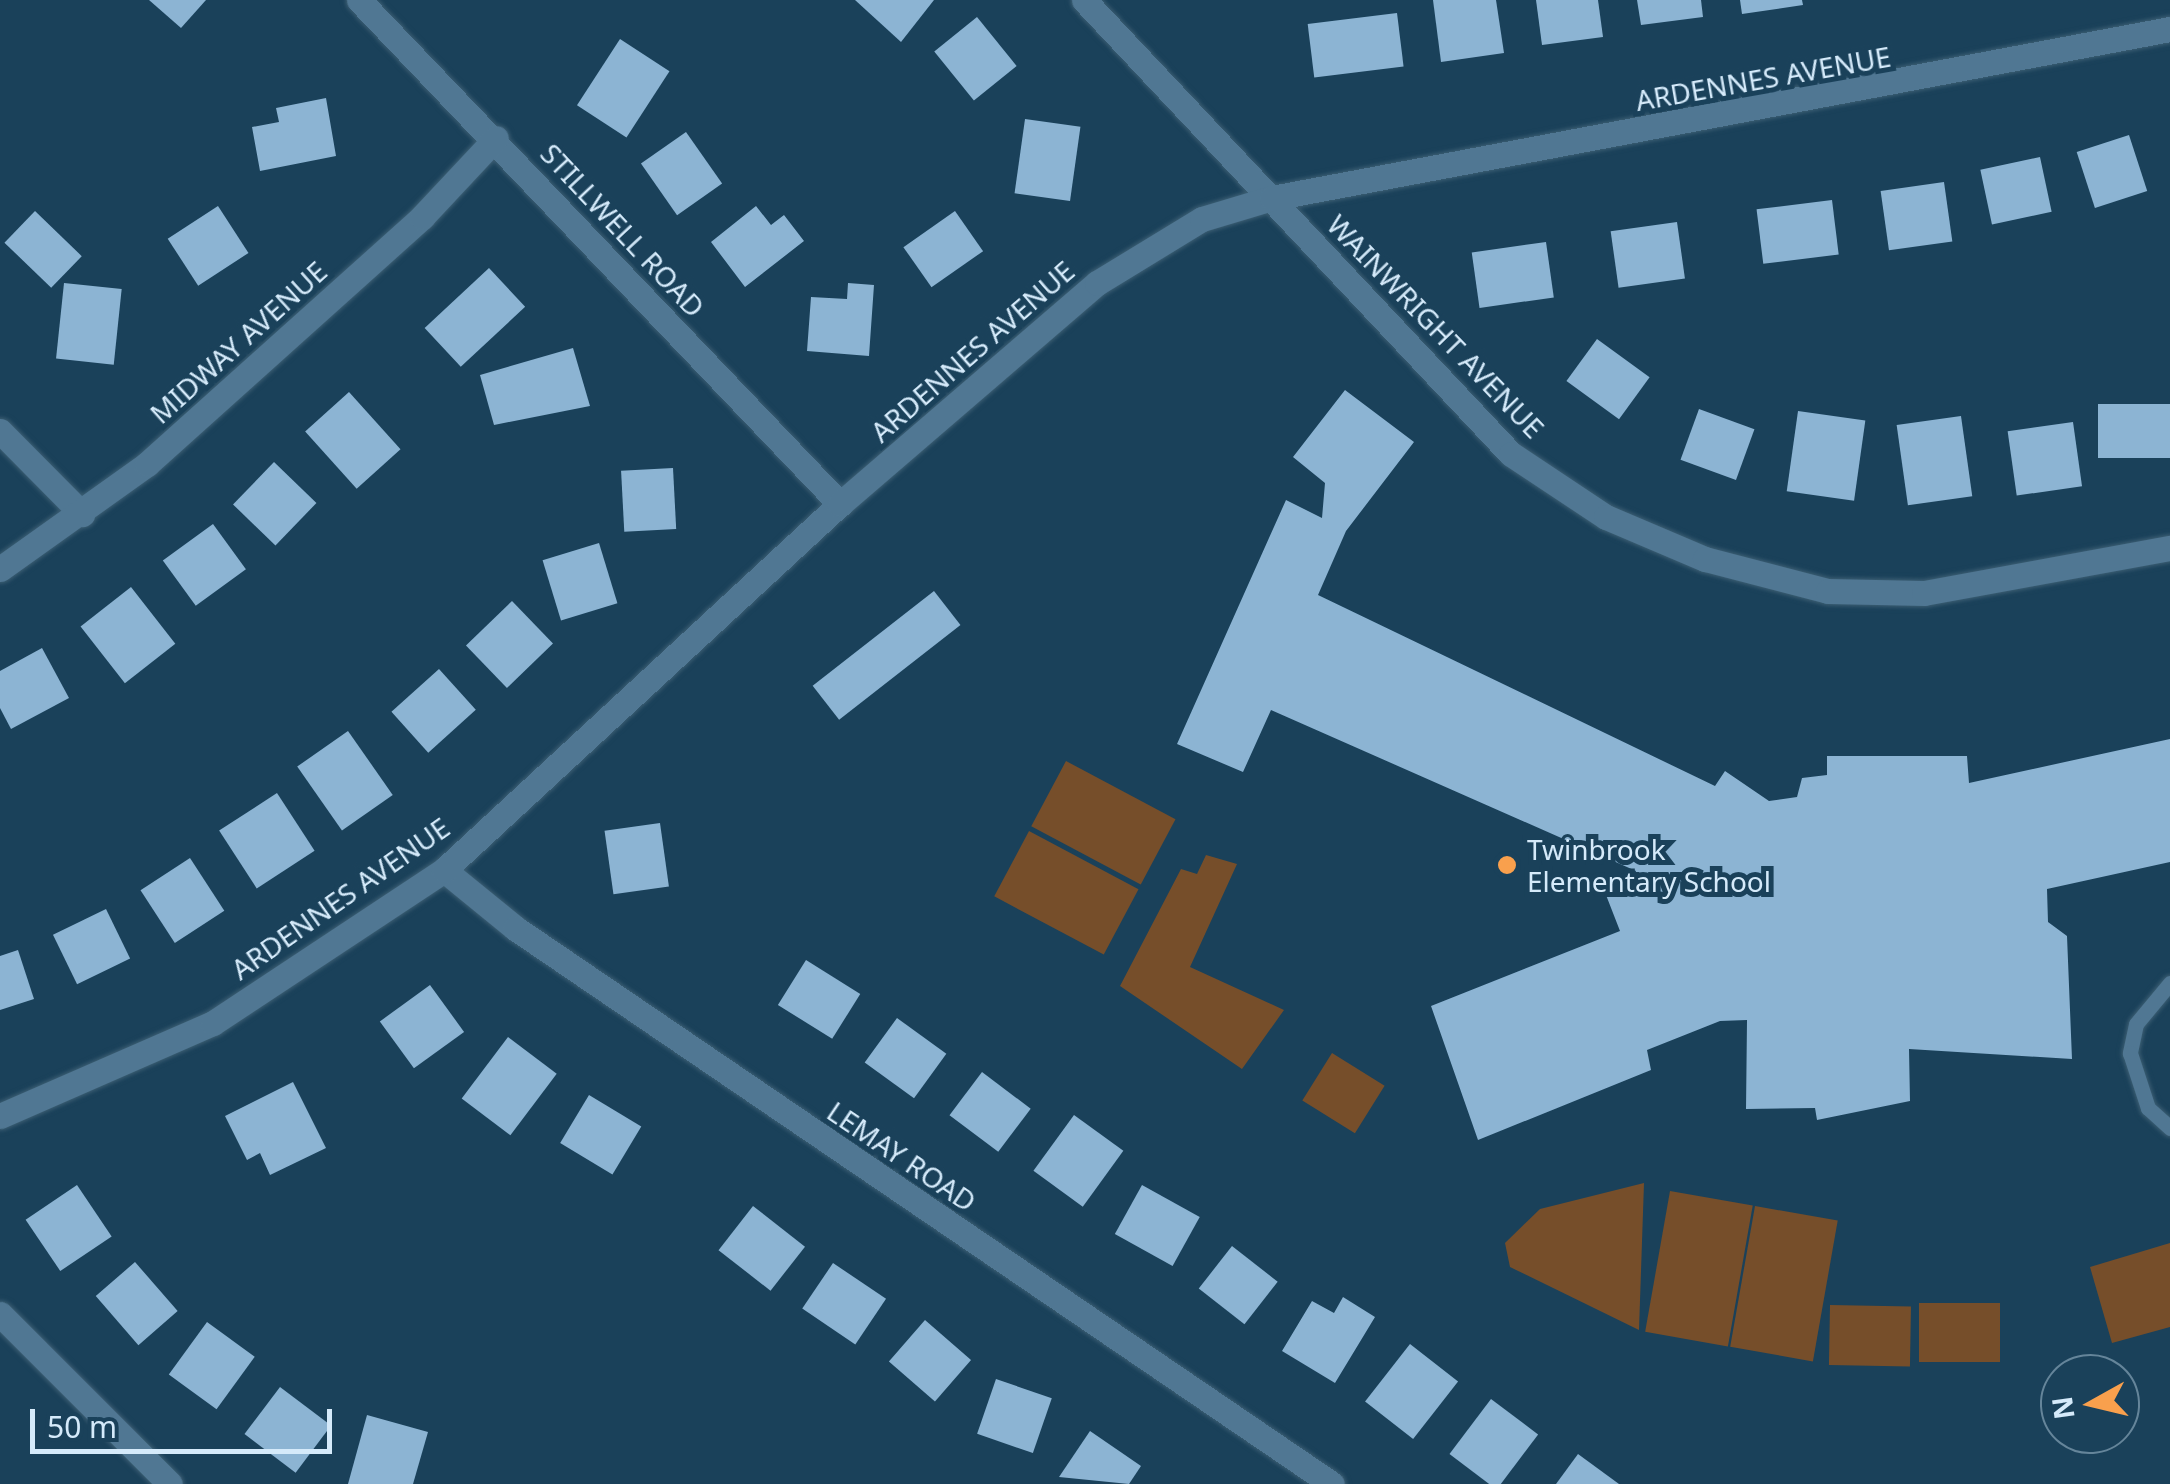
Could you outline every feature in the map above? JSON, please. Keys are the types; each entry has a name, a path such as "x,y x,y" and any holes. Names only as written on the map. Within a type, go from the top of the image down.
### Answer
{"street":[{"name":"STILLWELL ROAD","path":"359,0 496,138 840,504"},
{"name":"WAINWRIGHT AVENUE","path":"1084,0 1512,454 1606,518 1705,560 1828,591 1924,593 2170,548"},
{"name":"ARDENNES AVENUE","path":"0,1116 212,1023 444,870 840,504 1098,283 1202,220 1272,198 2170,30"},
{"name":"MIDWAY AVENUE","path":"0,569 82,514 422,217 496,138"},
{"path":"0,431 82,514"},
{"name":"LEMAY ROAD","path":"444,870 515,928 1332,1484"},
{"path":"0,1314 170,1484"}],"lane":[{"path":"2170,983 2136,1024 2130,1053 2148,1108 2170,1128"}],"shaded area":[{"path":"1066,761 1175,819 1141,885 1031,826"},
{"path":"1029,831 1138,889 1104,955 994,896"},
{"path":"1206,855 1237,864 1190,967 1284,1010 1242,1069 1120,986 1181,869 1197,874"},
{"path":"1332,1053 1385,1086 1355,1133 1302,1100"},
{"path":"1644,1183 1639,1330 1510,1267 1505,1243 1540,1209"},
{"path":"1670,1191 1753,1206 1728,1346 1645,1332"},
{"path":"1755,1206 1838,1221 1813,1361 1730,1347"},
{"path":"2170,1243 2170,1327 2112,1343 2090,1267"},
{"path":"1919,1303 2000,1303 2000,1362 1919,1362"},
{"path":"1830,1305 1911,1306 1910,1366 1829,1365"}],"building":[{"path":"149,0 206,0 181,28"},
{"path":"855,0 934,0 901,42"},
{"path":"1433,0 1496,0 1504,53 1441,62"},
{"path":"1536,0 1598,0 1603,37 1542,45"},
{"path":"1637,0 1701,0 1703,17 1641,25"},
{"path":"1740,0 1802,0 1803,5 1742,14"},
{"path":"1397,13 1404,67 1314,78 1308,24"},
{"path":"977,17 1017,66 974,101 934,52"},
{"path":"620,39 669,71 626,137 577,105"},
{"path":"326,98 336,156 260,171 252,127 279,122 276,108"},
{"path":"1025,119 1080,127 1070,201 1015,193"},
{"path":"686,132 722,184 677,215 641,164"},
{"path":"2129,135 2147,191 2095,208 2077,152"},
{"path":"2040,157 2052,212 1992,224 1980,170"},
{"path":"1944,182 1952,241 1889,250 1881,191"},
{"path":"1832,200 1839,255 1763,264 1757,209"},
{"path":"218,206 248,253 198,286 168,239"},
{"path":"756,206 771,225 784,215 804,241 745,287 711,242"},
{"path":"35,211 82,256 51,288 4,243"},
{"path":"955,211 983,251 931,287 903,247"},
{"path":"1677,222 1685,278 1619,288 1611,231"},
{"path":"1546,242 1554,297 1480,308 1472,252"},
{"path":"489,268 525,307 461,367 425,328"},
{"path":"64,283 122,289 114,365 56,359"},
{"path":"848,283 874,285 869,356 807,351 811,297 847,299"},
{"path":"1597,339 1650,377 1619,419 1566,381"},
{"path":"573,348 590,406 494,425 480,375"},
{"name":"Twinbrook Elementary School","path":"1345,390 1414,442 1346,531 1318,595 1715,786 1725,771 1769,801 1797,797 1802,778 1827,775 1827,756 1967,756 1969,783 2170,739 2170,862 2047,889 2048,922 2067,936 2072,1059 1909,1049 1910,1101 1817,1120 1815,1108 1746,1109 1747,1020 1720,1021 1647,1050 1651,1070 1478,1140 1431,1006 1620,931 1606,895 1632,885 1636,871 1271,710 1243,772 1177,744 1286,500 1322,518 1325,483 1293,457"},
{"path":"349,392 401,449 357,489 305,431"},
{"path":"2098,404 2170,404 2170,458 2098,458"},
{"path":"1699,409 1754,429 1736,480 1681,460"},
{"path":"1798,411 1865,420 1854,501 1787,491"},
{"path":"1961,416 1972,496 1908,505 1897,425"},
{"path":"2073,422 2082,486 2017,496 2008,431"},
{"path":"274,462 316,503 275,545 233,504"},
{"path":"673,468 676,529 624,532 621,471"},
{"path":"213,524 246,569 196,606 163,560"},
{"path":"599,543 617,603 561,620 543,560"},
{"path":"131,587 175,644 125,683 81,626"},
{"path":"934,591 960,625 839,720 813,686"},
{"path":"512,601 553,643 507,688 466,645"},
{"path":"42,648 69,698 11,729 0,708 0,671"},
{"path":"439,669 476,710 428,753 391,712"},
{"path":"348,731 393,795 342,830 297,767"},
{"path":"277,793 315,851 257,888 219,831"},
{"path":"660,823 669,886 613,894 605,831"},
{"path":"190,858 224,911 175,943 141,890"},
{"path":"106,909 130,958 77,984 53,935"},
{"path":"18,950 34,999 0,1010 0,956"},
{"path":"806,960 860,994 832,1039 778,1005"},
{"path":"430,985 464,1032 414,1068 380,1021"},
{"path":"897,1018 946,1054 914,1098 865,1062"},
{"path":"508,1037 557,1074 510,1135 462,1098"},
{"path":"982,1072 1031,1109 998,1152 950,1115"},
{"path":"293,1082 326,1148 270,1175 260,1153 247,1160 225,1116"},
{"path":"589,1095 641,1126 612,1174 560,1143"},
{"path":"1074,1115 1123,1151 1083,1207 1033,1171"},
{"path":"77,1185 112,1236 60,1271 26,1220"},
{"path":"1142,1185 1200,1217 1173,1266 1115,1234"},
{"path":"753,1206 805,1247 771,1291 719,1250"},
{"path":"1232,1246 1278,1282 1244,1324 1199,1289"},
{"path":"135,1262 178,1311 138,1345 96,1296"},
{"path":"833,1263 886,1299 855,1344 802,1309"},
{"path":"1343,1297 1375,1317 1335,1383 1282,1351 1312,1301 1334,1313"},
{"path":"925,1320 971,1360 935,1402 889,1362"},
{"path":"207,1322 255,1357 217,1409 169,1375"},
{"path":"1410,1344 1458,1382 1413,1439 1365,1402"},
{"path":"996,1379 1052,1398 1033,1453 977,1434"},
{"path":"280,1387 331,1426 296,1473 244,1434"},
{"path":"1491,1399 1538,1435 1501,1484 1489,1484 1449,1454"},
{"path":"367,1415 428,1432 413,1484 348,1484"},
{"path":"1090,1431 1141,1466 1129,1484 1059,1477"},
{"path":"1578,1454 1619,1484 1556,1484"}],"place":[{"name":"Twinbrook Elementary School","path":"1507,865"}]}
